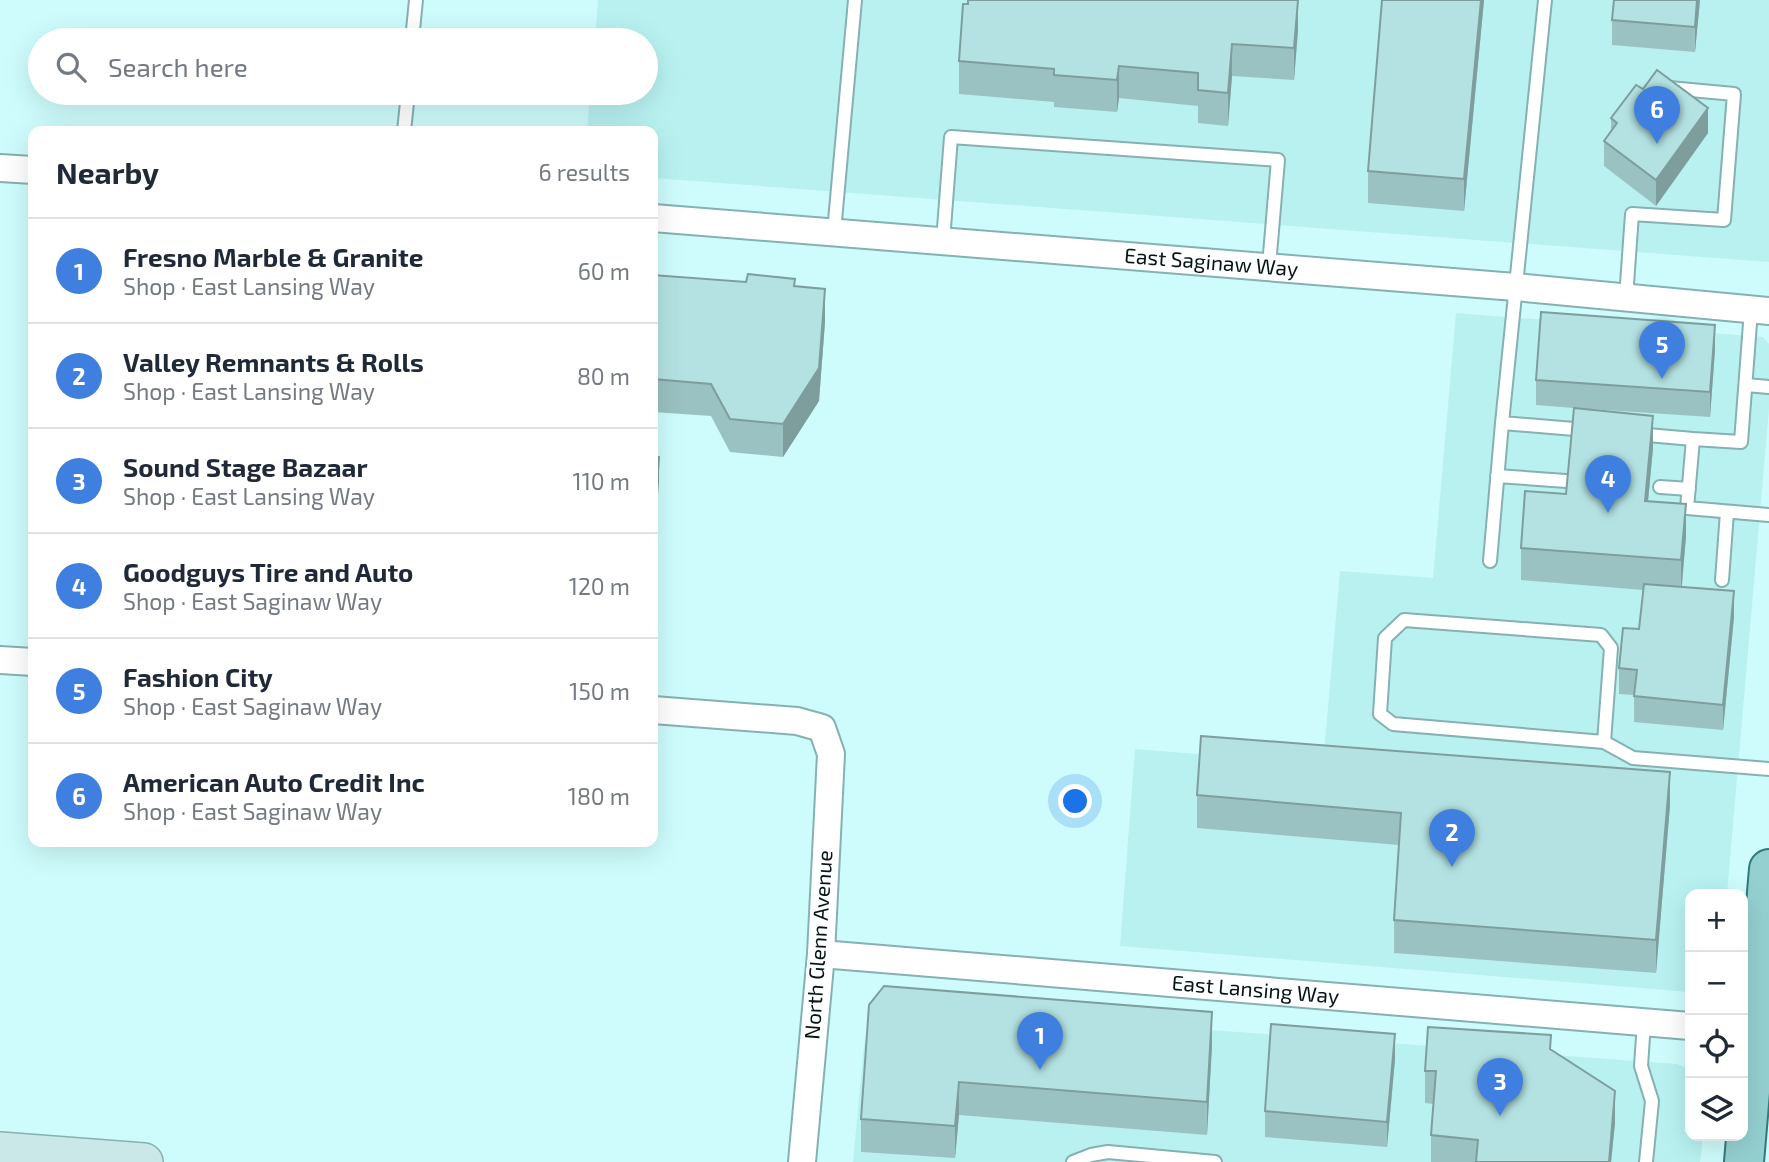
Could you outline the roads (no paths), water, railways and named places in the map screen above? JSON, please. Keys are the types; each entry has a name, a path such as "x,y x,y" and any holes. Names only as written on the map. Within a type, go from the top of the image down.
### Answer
{"main road":[{"path":"1744,1162 1749,1032 1769,869"}],"street":[{"path":"0,168 28,170"},
{"name":"East Saginaw Way","path":"658,218 1269,266 1760,311"},
{"path":"0,660 28,663"},
{"name":"North Glenn Avenue","path":"658,710 797,721 822,729 831,754 821,954 802,1162"},
{"name":"East Lansing Way","path":"821,954 1685,1026"},
{"path":"0,1151 63,1159 144,1162"}],"lane":[{"path":"413,28 416,0"},
{"path":"834,232 855,0"},
{"path":"1490,561 1545,0"},
{"path":"1626,298 1632,214 1724,220 1734,94 1652,86"},
{"path":"405,126 407,105"},
{"path":"943,241 951,136 1278,160 1269,266"},
{"path":"1620,433 1741,442 1745,385 1760,311"},
{"path":"1745,385 1769,387"},
{"path":"1502,423 1594,431"},
{"path":"1693,439 1686,508 1769,515"},
{"path":"1497,476 1580,482"},
{"path":"1660,487 1689,489"},
{"path":"1722,580 1727,512"},
{"path":"1604,742 1611,648 1601,635 1404,620 1385,638 1380,714 1392,724 1604,742 1633,758 1769,769"},
{"path":"1644,1022 1641,1066 1652,1101 1646,1162"},
{"path":"1073,1162 1091,1154 1108,1152 1215,1162"}],"place":[{"name":"American Auto Credit Inc","path":"1657,144"},
{"name":"Fashion City","path":"1662,379"},
{"name":"Goodguys Tire and Auto","path":"1608,513"},
{"name":"Valley Remnants & Rolls","path":"1452,867"},
{"name":"Fresno Marble & Granite","path":"1040,1070"},
{"name":"Sound Stage Bazaar","path":"1500,1116"}]}
